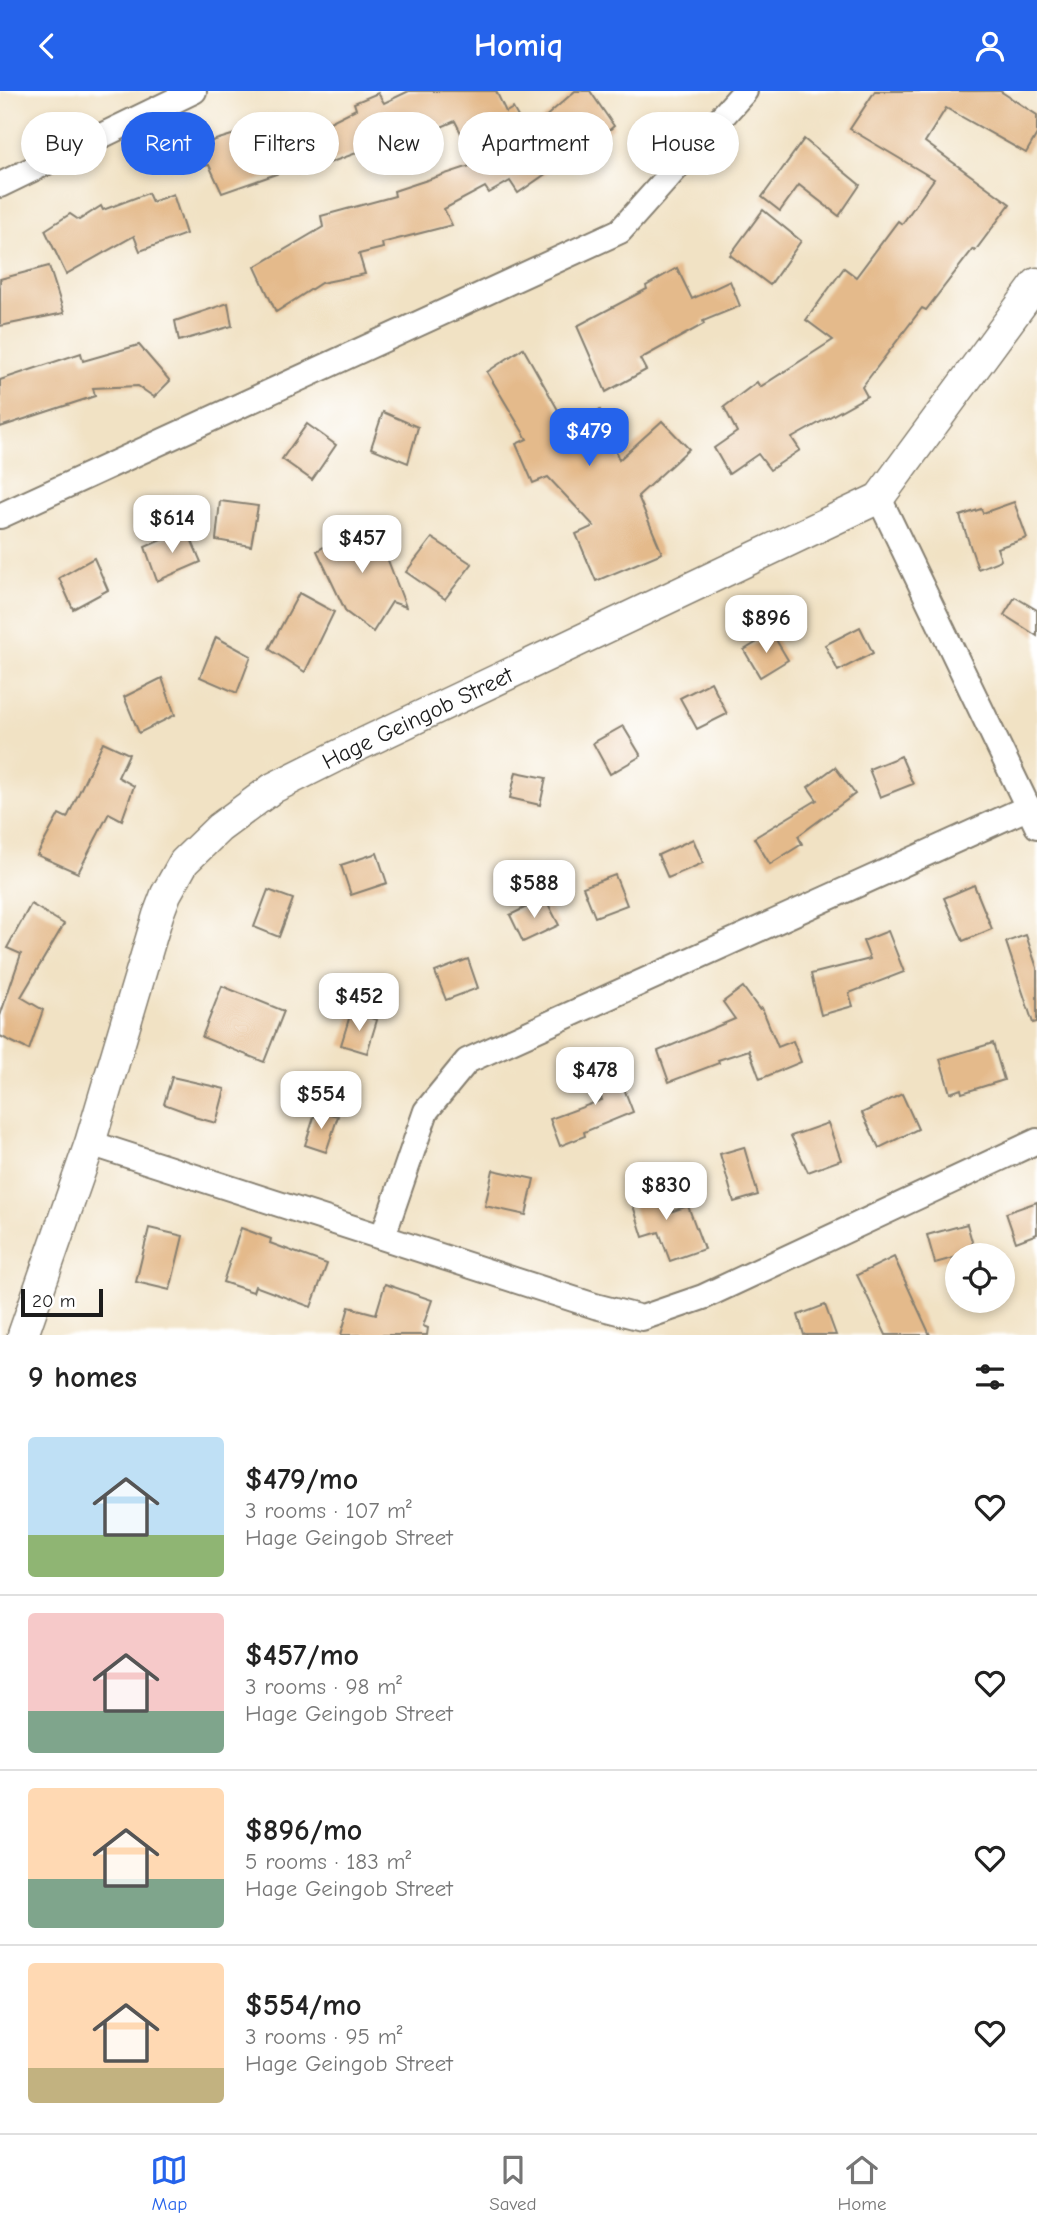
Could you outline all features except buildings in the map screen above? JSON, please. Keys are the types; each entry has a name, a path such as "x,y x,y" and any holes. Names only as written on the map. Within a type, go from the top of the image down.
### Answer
{"street":[{"path":"0,185 194,91"},
{"path":"0,516 620,231 745,91"},
{"name":"Hage Geingob Street","path":"23,1335 90,1143 158,915 184,862 219,828 273,789 347,751 879,498 1037,283"},
{"path":"383,1236 426,1111 467,1061 1033,816 879,498"},
{"path":"90,1143 594,1306 642,1318 702,1297 1037,1141"}]}
